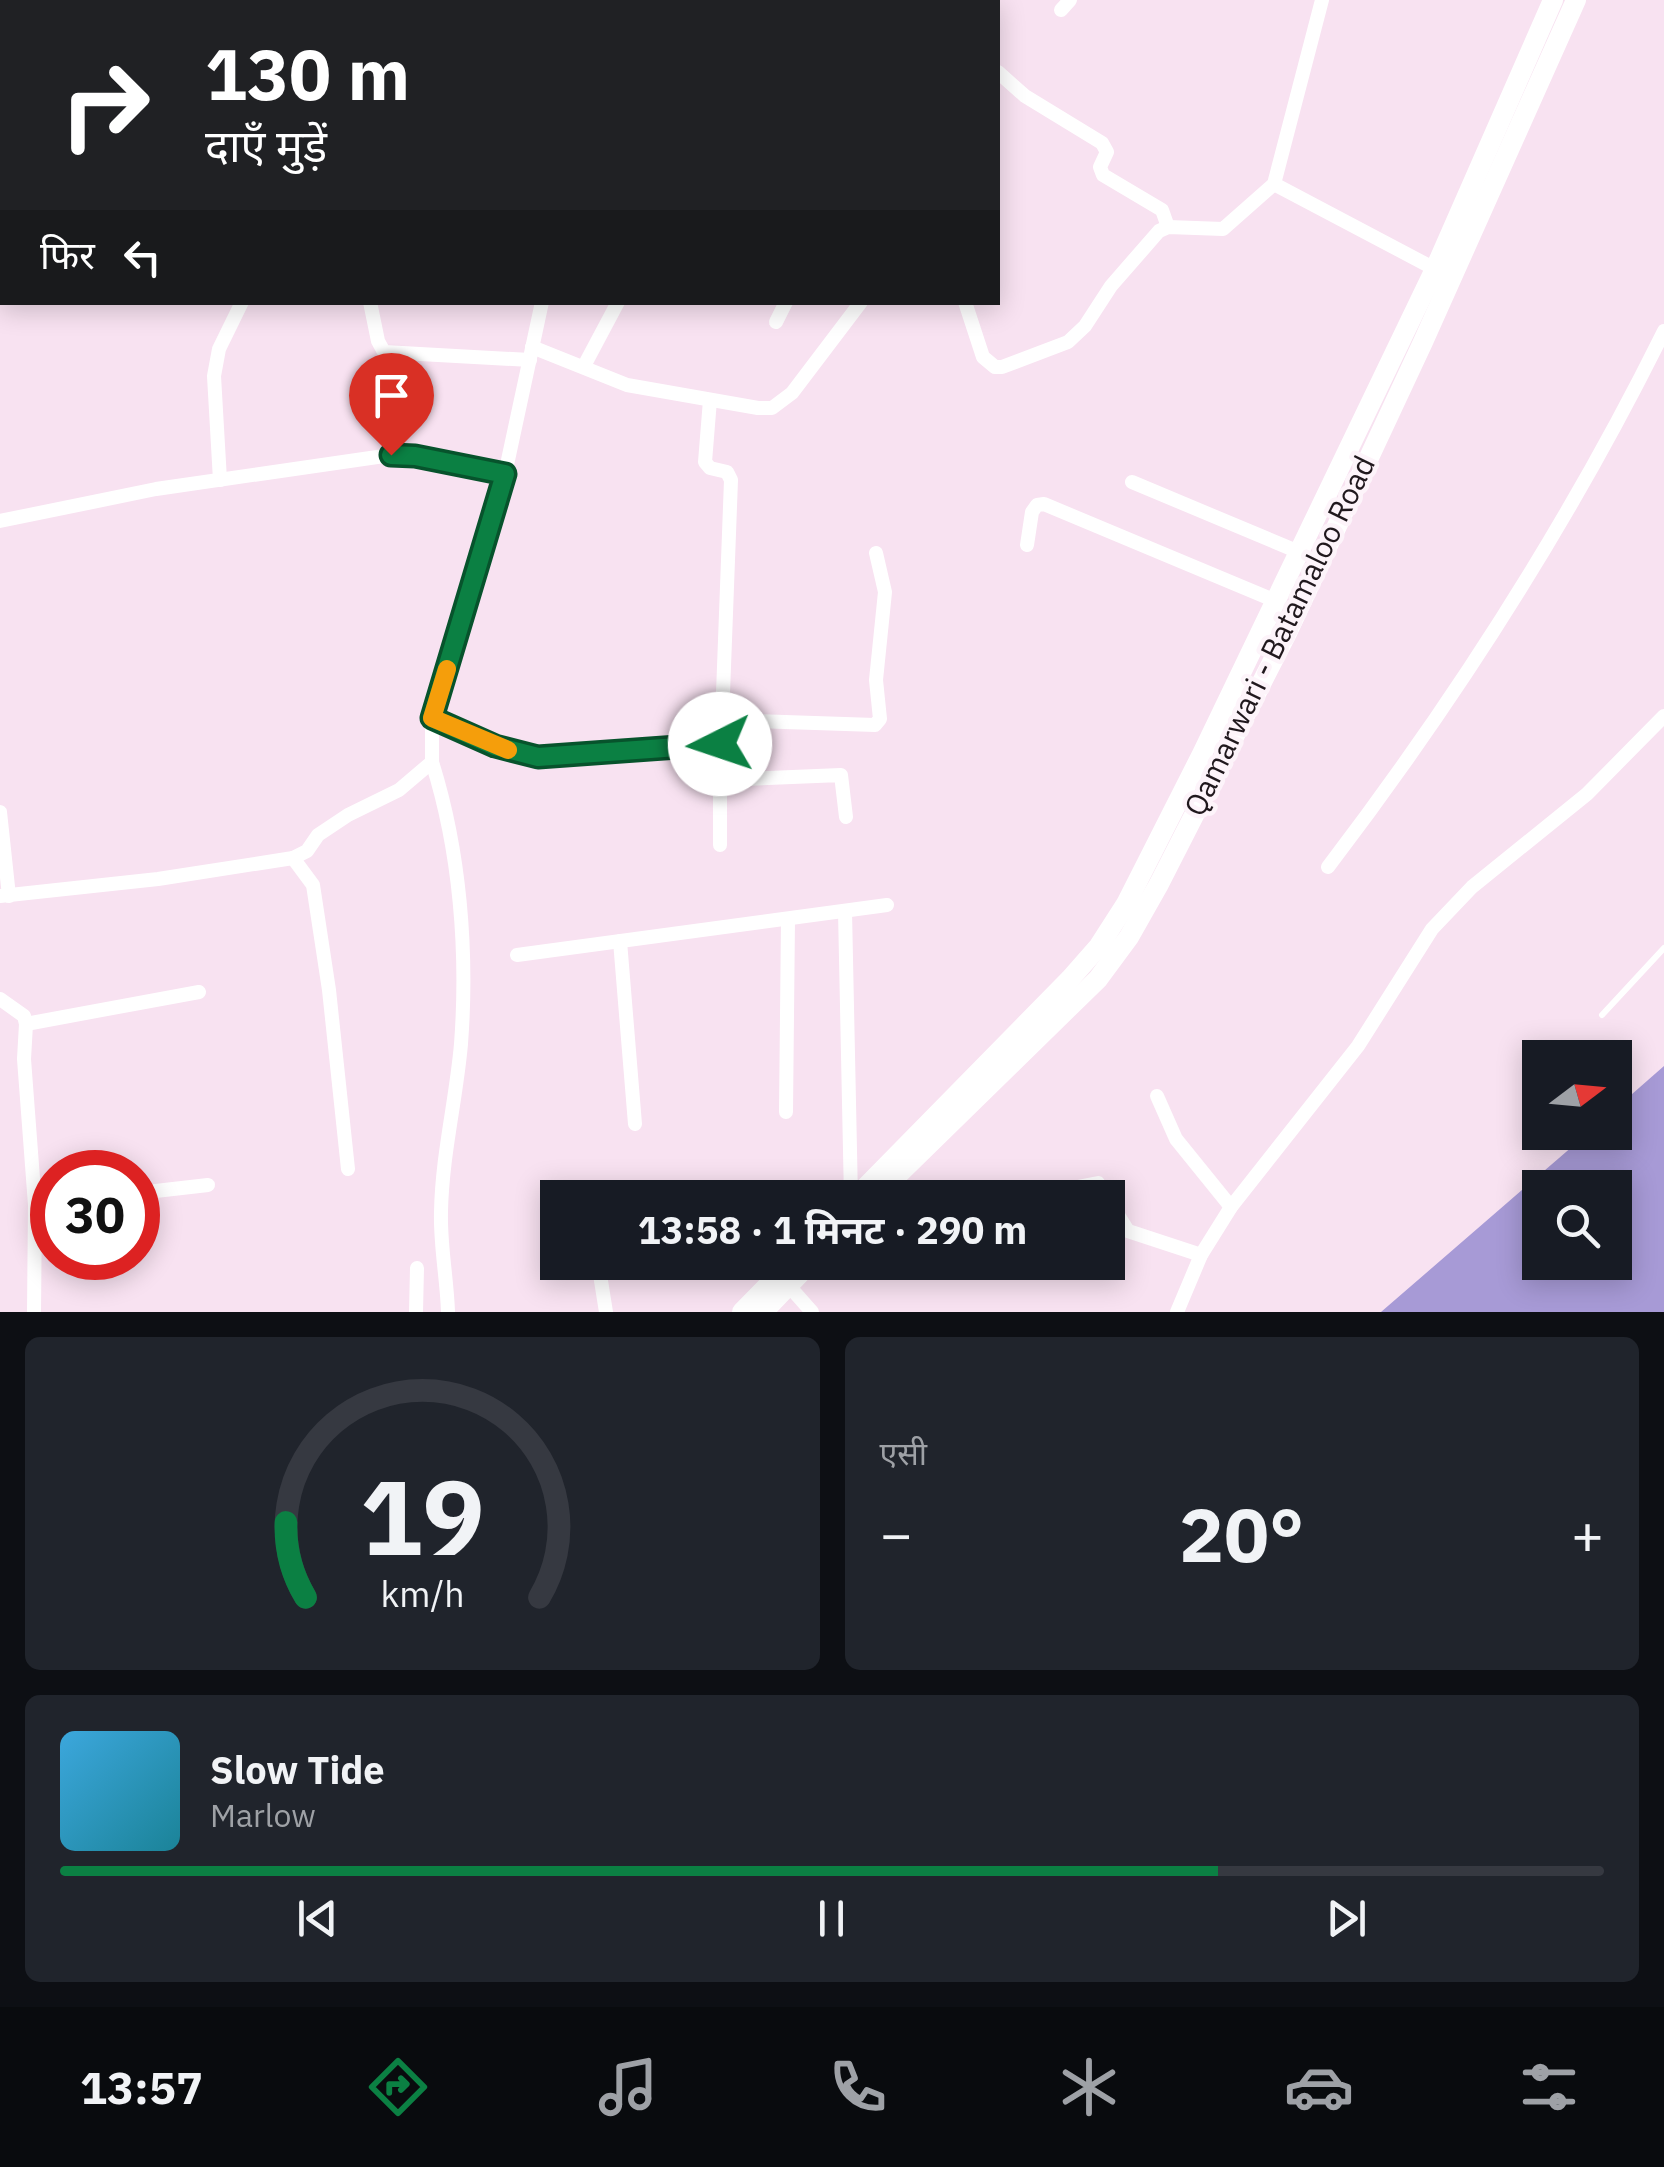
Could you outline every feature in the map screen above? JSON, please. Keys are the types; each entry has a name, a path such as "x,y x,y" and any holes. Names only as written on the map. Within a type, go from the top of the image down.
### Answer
{"main road":[{"name":"Qamarwari - Batamaloo Road","path":"871,1180 1099,946 1153,853 1435,269 1554,0"},
{"name":"Qamarwari - Batamaloo Road","path":"892,1180 1098,980 1160,884 1287,633 1576,0"},
{"path":"742,1312 773,1280"},
{"path":"764,1312 795,1280"}],"street":[{"path":"966,305 983,357 995,367 1002,367 1068,342 1159,232 1168,228 1224,229 1274,184 1322,0"},
{"path":"1000,74 1025,96 1102,143 1107,152 1100,167 1103,175 1162,210 1168,228"},
{"path":"1274,184 1435,269"},
{"path":"220,480 214,376 220,349 241,305"},
{"path":"371,305 384,352 531,354 584,366 627,384 758,408 781,404 859,305"},
{"path":"448,1312 440,1216 460,1044 462,971 448,812 432,762 432,718 505,474 541,305"},
{"path":"584,366 616,305"},
{"path":"776,322 784,305"},
{"path":"1328,867 1396,778 1548,547 1613,435 1664,332"},
{"path":"710,400 705,462 710,468 728,472 731,480 720,744 720,845"},
{"path":"0,521 220,480 391,455 505,474"},
{"path":"1132,482 1300,552"},
{"path":"1027,544 1032,512 1037,505 1044,504 1276,601"},
{"path":"722,720 868,725 878,722 876,680 884,592 876,553"},
{"path":"1177,1312 1201,1256 1231,1207 1358,1046 1432,929 1472,887 1587,794 1664,716"},
{"path":"432,718 495,746 538,757 720,744"},
{"path":"0,812 4,896 293,858 306,852 318,836 348,815 399,790 432,762"},
{"path":"720,780 841,776 846,817"},
{"path":"293,858 312,885 348,1169"},
{"path":"517,956 887,905"},
{"path":"844,911 852,1180"},
{"path":"786,1112 788,919"},
{"path":"620,942 635,1124"},
{"path":"26,1024 199,992"},
{"path":"0,998 24,1016 26,1024 24,1058 31,1150"},
{"path":"1157,1096 1176,1139 1231,1207"},
{"path":"160,1190 208,1185"},
{"path":"1125,1226 1128,1231 1201,1256"},
{"path":"416,1312 417,1268"},
{"path":"34,1280 34,1312"},
{"path":"601,1280 606,1312"},
{"path":"789,1286 812,1312"}],"lane":[{"path":"1602,1015 1664,948"}],"shaded area":[{"path":"1664,1066 1664,1312 1381,1312 1522,1190 1522,1280 1632,1280 1632,1170 1545,1170 1568,1150 1632,1150 1632,1094"}],"slow traffic":[{"path":"447,669 432,718 508,750"}],"route":[{"path":"391,455 505,474 432,718 495,746 538,757 720,744"}]}
